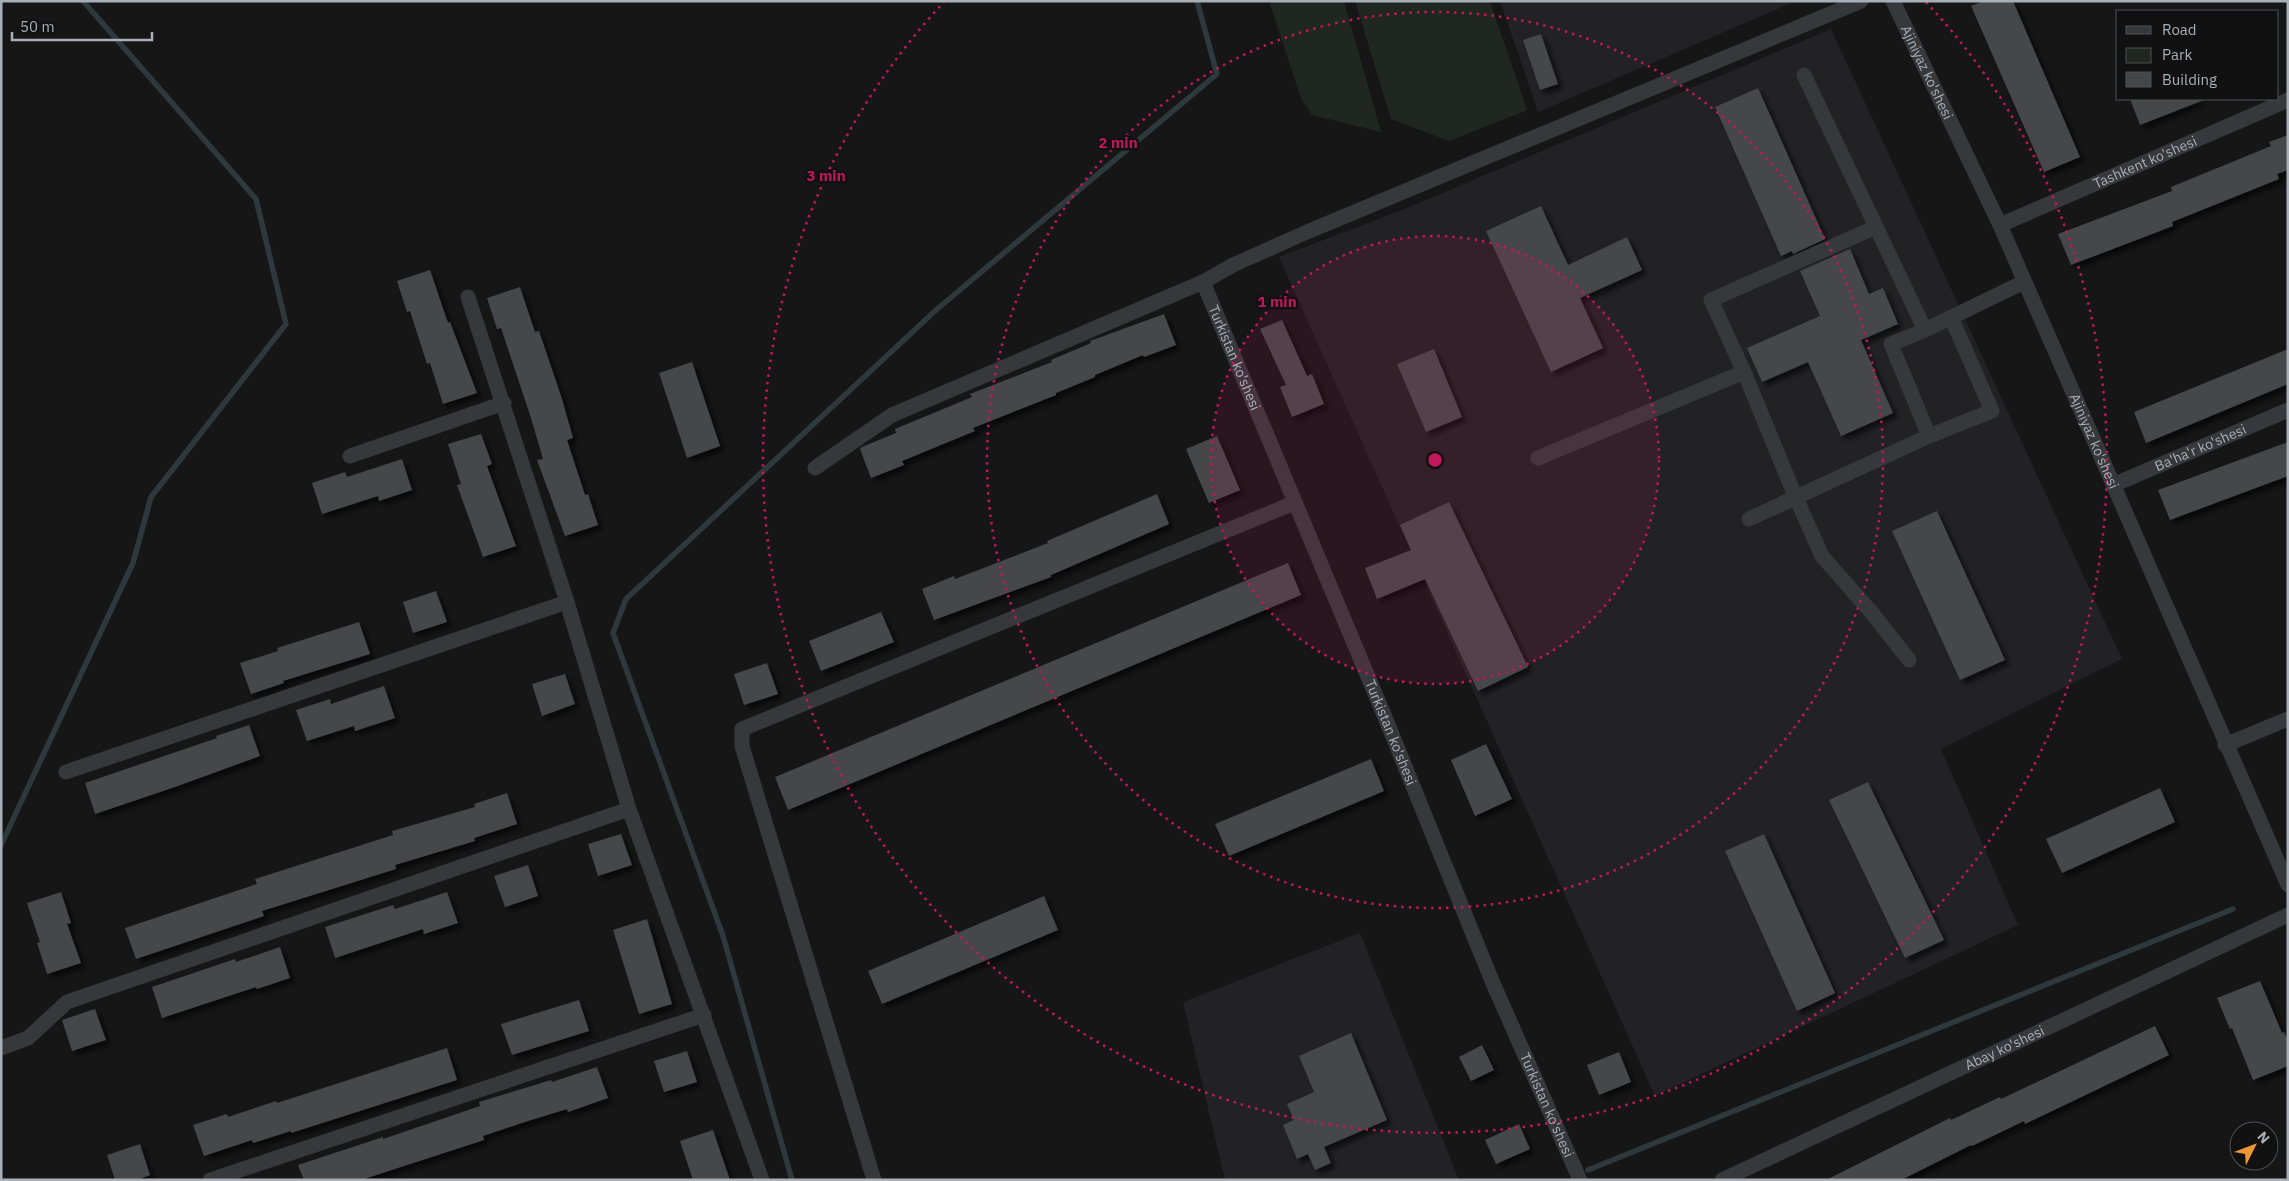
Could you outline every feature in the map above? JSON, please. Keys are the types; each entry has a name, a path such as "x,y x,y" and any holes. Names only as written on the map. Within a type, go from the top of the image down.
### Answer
{"street":[{"path":"816,468 892,415 1203,282 1233,265 1308,232 1861,1"},
{"name":"Ajiniyaz ko'shesi","path":"1892,1 2000,225 2225,745 2288,885"},
{"path":"1804,75 1924,330"},
{"name":"Tashkent ko'shesi","path":"2000,225 2288,100"},
{"path":"1876,227 1711,300 1744,372 1822,556 1872,613 1909,660"},
{"name":"Turkistan ko'shesi","path":"1203,282 1294,504 1389,727 1492,981 1580,1180"},
{"path":"1929,436 1891,344 2024,282"},
{"path":"468,297 504,403 567,602 629,809 762,1180"},
{"path":"1749,519 1929,436 1992,411 1951,317"},
{"path":"1538,458 1744,372"},
{"path":"350,456 504,403"},
{"name":"Ba'ha'r ko'shesi","path":"2113,485 2288,410"},
{"path":"874,1180 742,746 742,728 1294,504"},
{"path":"66,772 567,602"},
{"path":"2225,745 2288,719"},
{"path":"1,1048 28,1038 67,1002 629,809"},
{"name":"Abay ko'shesi","path":"1722,1180 2288,915"},
{"path":"210,1180 704,1015"}],"shaded area":[{"path":"1500,1 1796,1 1538,112"},
{"path":"1831,29 2122,659 1941,749 2018,925 1655,1096 1279,257 1407,208"},
{"path":"1360,933 1459,1180 1225,1180 1183,1002"}],"green space":[{"path":"1269,1 1344,1 1381,132 1312,115 1301,98"},
{"path":"1355,1 1490,1 1527,110 1449,141 1391,119"}],"building":[{"path":"1984,1 2013,1 2080,157 2044,172 1971,6"},
{"path":"1541,34 1558,84 1540,90 1523,40"},
{"path":"1758,88 1825,239 1793,254 1792,251 1781,256 1715,107"},
{"path":"2130,100 2204,100 2140,125"},
{"path":"2288,135 2288,170 2277,174 2279,179 2172,222 2173,226 2071,265 2058,234 2172,191 2171,187 2271,146 2269,142"},
{"path":"1541,206 1568,265 1627,237 1642,270 1580,298 1603,348 1551,372 1486,231"},
{"path":"1850,249 1869,294 1883,288 1898,324 1861,340 1893,413 1841,436 1808,362 1762,382 1747,348 1820,316 1800,271"},
{"path":"430,270 448,323 450,322 477,393 443,404 430,363 427,364 410,311 407,312 397,281"},
{"path":"520,287 535,332 539,331 562,399 573,438 567,440 585,495 588,494 598,525 565,536 537,460 543,459 531,418 501,328 497,329 487,298"},
{"path":"1164,314 1176,345 1144,357 1143,355 1095,375 1095,377 1056,393 1056,395 973,428 975,431 902,461 904,465 871,478 860,449 862,447 896,433 895,429 972,397 970,394 1052,362 1051,360 1091,343 1090,341"},
{"path":"1282,320 1307,376 1312,374 1324,404 1292,417 1280,387 1286,385 1260,329"},
{"path":"1434,349 1462,417 1426,432 1397,364"},
{"path":"2288,349 2288,384 2146,443 2134,412"},
{"path":"692,362 720,446 687,458 659,373"},
{"path":"481,434 492,464 487,466 516,546 483,557 457,485 461,484 448,444"},
{"path":"1217,436 1240,490 1209,503 1186,449"},
{"path":"2288,442 2288,476 2170,520 2158,490"},
{"path":"402,459 412,490 379,501 378,496 322,514 312,483 345,472 347,477"},
{"path":"1157,494 1169,524 1051,575 1051,577 934,620 922,589 954,576 955,579 1048,543 1047,541"},
{"path":"1449,502 1528,667 1478,691 1425,579 1377,599 1365,568 1411,550 1400,525"},
{"path":"1937,511 2005,660 1960,680 1892,531"},
{"path":"1288,563 1301,595 788,810 775,777"},
{"path":"436,591 447,622 413,633 403,602"},
{"path":"881,612 894,642 821,671 809,641"},
{"path":"359,622 370,654 283,681 284,683 251,694 240,663 278,651 277,648"},
{"path":"767,663 778,694 744,705 734,674"},
{"path":"565,674 575,704 542,716 532,684"},
{"path":"384,686 395,718 355,731 354,726 307,741 296,710 330,699 331,704"},
{"path":"249,725 260,756 95,814 85,783 217,738 216,736"},
{"path":"1486,744 1512,799 1475,816 1451,760"},
{"path":"1371,759 1384,791 1229,856 1215,824"},
{"path":"1868,782 1944,940 1905,958 1829,800"},
{"path":"2160,788 2175,822 2062,873 2046,839"},
{"path":"507,793 517,824 474,838 475,841 395,865 396,869 262,911 264,916 136,959 125,928 257,884 255,879 393,835 392,831 475,807 474,804"},
{"path":"621,834 632,865 598,876 588,844"},
{"path":"1764,834 1835,993 1797,1011 1725,851"},
{"path":"528,865 538,896 505,907 494,876"},
{"path":"61,892 71,923 67,924 81,963 47,974 37,943 40,942 27,903"},
{"path":"447,892 458,923 424,934 423,929 335,958 325,927 393,905 395,909"},
{"path":"1044,896 1058,930 882,1004 868,971"},
{"path":"647,919 672,1004 639,1014 613,930"},
{"path":"280,947 290,978 257,989 256,987 162,1018 152,987 235,959 236,962"},
{"path":"2260,981 2282,1033 2284,1032 2288,1041 2288,1066 2253,1080 2232,1028 2230,1029 2217,998"},
{"path":"579,1000 589,1031 512,1055 501,1024"},
{"path":"95,1009 106,1040 72,1051 62,1020"},
{"path":"2155,1026 2169,1055 2025,1124 2024,1121 1901,1180 1826,1180 1950,1118 1951,1120 2000,1097 2001,1099"},
{"path":"1351,1033 1387,1120 1324,1147 1331,1163 1315,1170 1308,1154 1297,1159 1283,1125 1294,1120 1287,1104 1314,1092 1299,1056"},
{"path":"1482,1045 1494,1070 1471,1081 1459,1057"},
{"path":"447,1048 457,1080 291,1133 291,1131 253,1143 252,1140 204,1156 193,1125 227,1114 228,1117 276,1101 277,1103"},
{"path":"687,1051 697,1082 664,1092 654,1061"},
{"path":"1619,1052 1631,1082 1599,1095 1587,1065"},
{"path":"597,1067 608,1098 568,1112 567,1109 483,1136 484,1140 361,1180 304,1180 298,1165 480,1106 479,1102 551,1080 552,1082"},
{"path":"1519,1124 1530,1149 1496,1164 1485,1140"},
{"path":"713,1130 730,1180 693,1180 680,1141"},
{"path":"140,1144 150,1175 137,1180 115,1180 107,1155"}],"waterway":[{"path":"1,845 133,563 151,497 286,324 256,199 83,1"},
{"path":"792,1180 723,936 613,633 626,599 936,310 1217,74 1197,1"},
{"path":"1588,1170 2233,909"}]}
